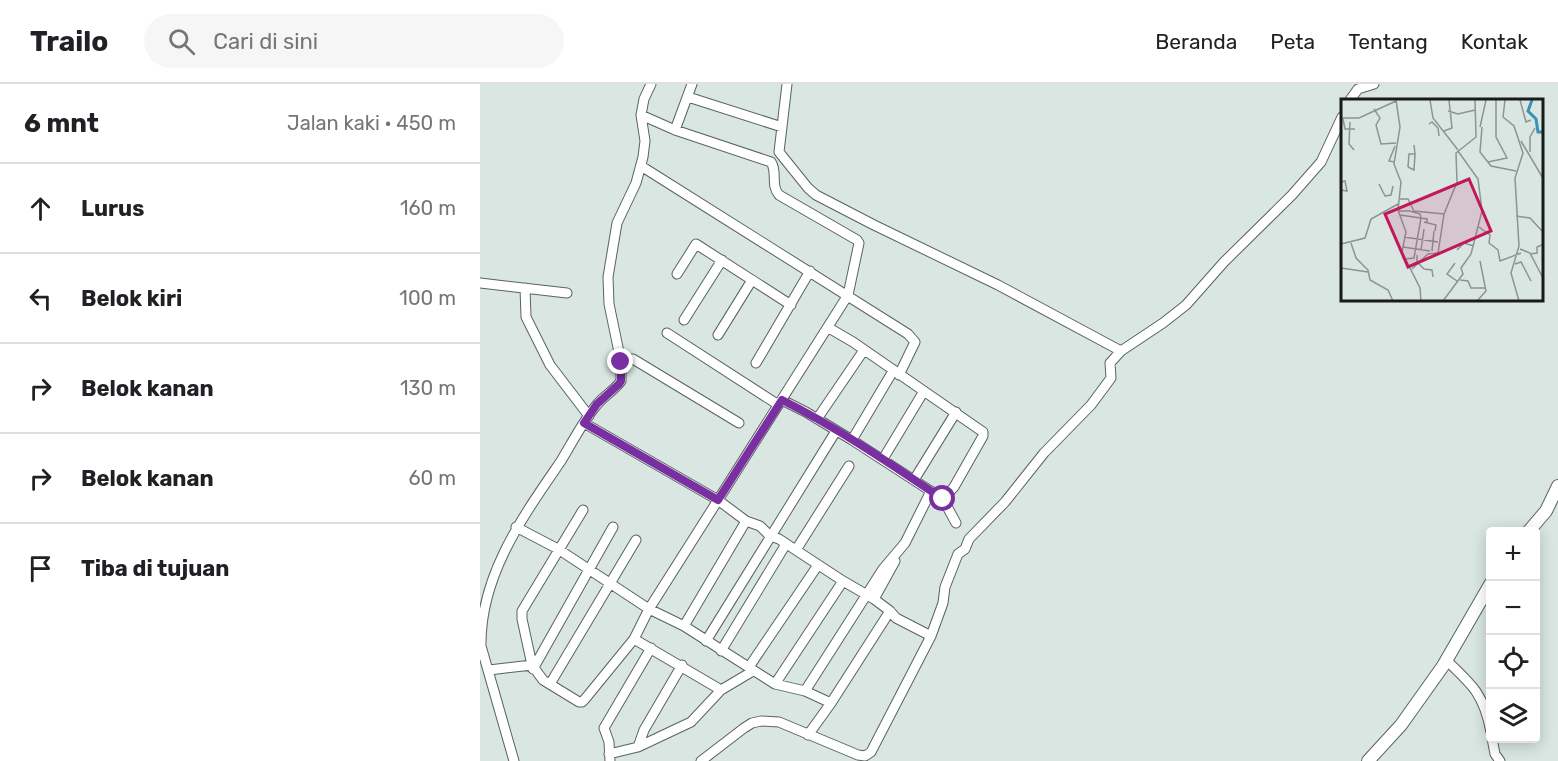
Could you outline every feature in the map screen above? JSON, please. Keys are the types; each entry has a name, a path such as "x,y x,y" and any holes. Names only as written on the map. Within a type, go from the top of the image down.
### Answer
{"street":[{"path":"514,761 480,636 485,602 495,564 516,527 578,435 586,419 597,404 621,381 621,359 609,304 608,277 620,212 632,192 641,166 645,141 641,115 651,84"},
{"path":"675,130 692,84"},
{"path":"787,84 779,152 807,188 816,195 998,285 1121,351"},
{"path":"1351,99 1358,89 1374,84"},
{"path":"688,98 782,127"},
{"path":"583,510 522,611 532,667 543,680 582,702 634,639 650,609 718,500 829,327 848,295 860,246 857,240 779,195 774,187 775,168 769,160 675,130 641,115"},
{"path":"701,761 752,723 761,721 779,722 858,755 865,756 871,752 931,636 943,603 945,587 958,554 964,549 969,539 1009,498 1044,453 1091,405 1111,378 1110,363 1121,351 1185,305 1322,162 1341,119"},
{"path":"641,166 848,295 914,340 896,373 852,440"},
{"path":"677,274 696,244 791,305"},
{"path":"684,320 722,260"},
{"path":"756,363 810,271"},
{"path":"718,335 752,280"},
{"path":"480,283 567,293"},
{"path":"525,288 525,315 550,365 586,419 718,500 746,521 760,526 770,536 779,539 870,596 896,618 931,636"},
{"path":"829,327 983,432 983,436 954,487 943,499"},
{"path":"667,333 780,402 817,419 883,459 943,499 956,523"},
{"path":"817,419 864,350"},
{"path":"621,359 633,359 739,423"},
{"path":"883,459 924,391"},
{"path":"914,480 956,412"},
{"path":"706,641 837,431"},
{"path":"796,550 849,466"},
{"path":"1532,527 1546,511 1558,486"},
{"path":"805,691 870,596 883,569 905,543 930,491"},
{"path":"684,626 746,521"},
{"path":"516,527 558,549 650,609 684,626 776,684 805,691 831,703"},
{"path":"532,667 613,527"},
{"path":"550,684 636,540"},
{"path":"721,651 786,544"},
{"path":"651,648 604,728 609,741 609,758 691,722 721,690 751,669 818,565"},
{"path":"776,684 843,581"},
{"path":"1368,761 1401,725 1446,660 1486,592"},
{"path":"808,735 890,611"},
{"path":"634,639 682,665 721,690"},
{"path":"1446,660 1482,699 1486,714"},
{"path":"638,747 648,722 682,665"},
{"path":"489,670 532,667"},
{"path":"1493,743 1495,754 1500,761"}],"route":[{"path":"621,362 621,381 597,404 584,423 718,500 777,404 782,400 883,459 943,499"}]}
